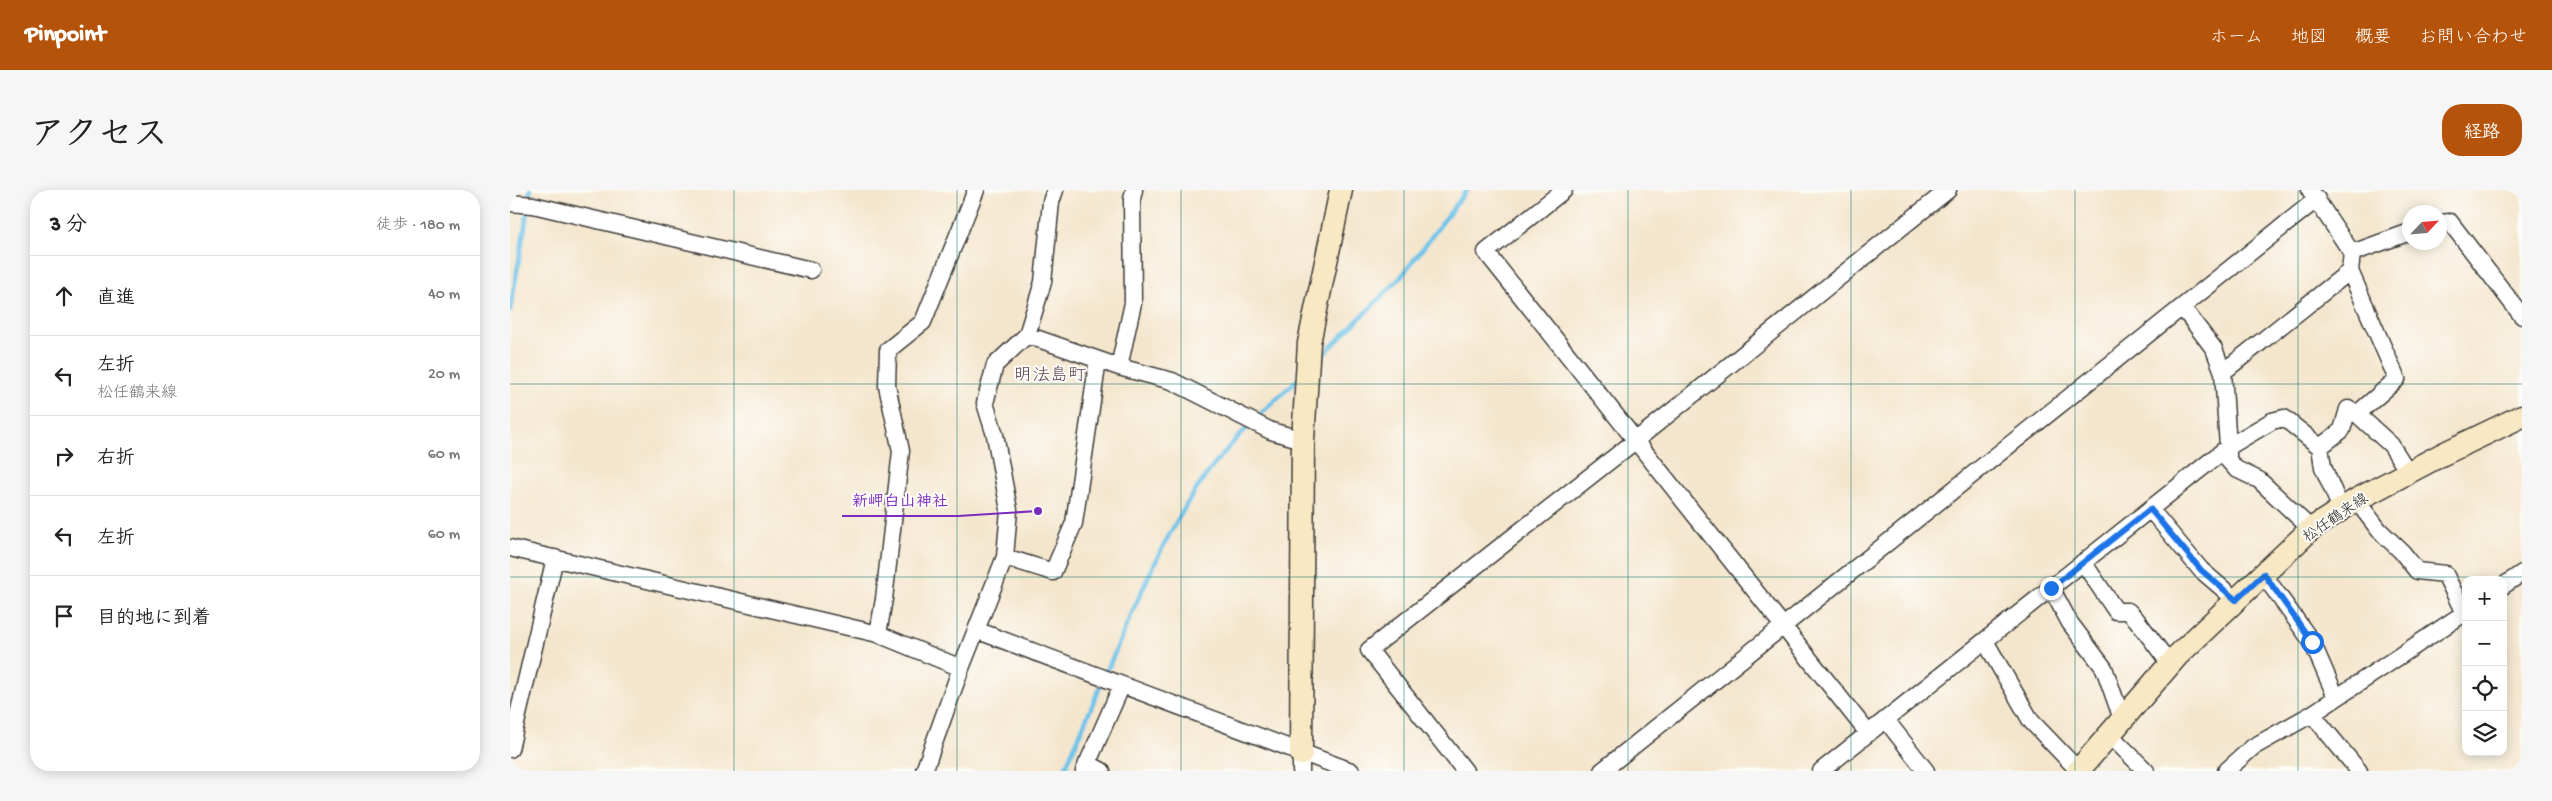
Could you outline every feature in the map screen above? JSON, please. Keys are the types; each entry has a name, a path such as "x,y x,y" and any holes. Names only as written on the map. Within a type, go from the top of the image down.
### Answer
{"street":[{"path":"878,634 884,599 901,451 887,386 888,350 923,322 976,190"},
{"path":"924,771 961,668 1005,557 1009,510 995,435 985,402 995,366 1027,335 1043,282 1051,202 1055,190"},
{"path":"1119,367 1133,303 1132,199 1134,190"},
{"path":"1301,762 1303,440 1309,343 1341,190"},
{"path":"1564,190 1486,252 1868,733"},
{"path":"1465,771 1369,650 1635,442 1948,190"},
{"path":"1602,771 2183,308 2314,195 2352,253 2350,271 2397,379 2357,414"},
{"path":"512,203 533,205 811,270"},
{"path":"2447,222 2450,222 2522,316"},
{"path":"2352,253 2402,235"},
{"path":"2223,372 2350,271"},
{"path":"2183,308 2214,349 2223,372 2228,460 2236,469 2259,480 2310,529"},
{"path":"1027,335 1119,367 1172,380 1260,426 1303,440"},
{"path":"1005,557 1053,572 1074,522 1098,360"},
{"path":"2320,447 2342,430 2348,409 2357,414 2391,445 2408,472"},
{"name":"松任鶴来線","path":"2078,771 2170,664 2310,529 2348,504 2408,472 2522,416"},
{"path":"1821,771 2228,447 2272,421 2284,418 2320,447 2323,467 2348,504 2402,552 2417,571 2444,574 2462,607"},
{"path":"2150,509 2201,570 2236,600"},
{"path":"510,548 878,634 961,668"},
{"path":"510,748 555,558"},
{"path":"2083,562 2116,611 2128,611 2170,664"},
{"path":"2507,583 2522,573"},
{"path":"2264,574 2312,642 2336,698"},
{"path":"2051,588 2070,623 2104,668 2116,727 2146,771"},
{"path":"2226,771 2253,747 2312,714 2462,615"},
{"path":"976,630 1094,674 1301,762 1350,771"},
{"path":"1985,641 2031,721 2078,771"},
{"path":"1102,771 1085,767 1116,683"},
{"path":"2312,714 2359,771"},
{"path":"1886,720 1926,771"}],"waterway":[{"path":"529,201 530,190"},
{"path":"1317,361 1400,278 1467,190"},
{"path":"510,311 528,209"},
{"path":"1255,419 1297,380"},
{"path":"1064,771 1127,624 1178,518 1210,470 1250,425"}],"place":[{"name":"新岬白山神社","path":"1038,511"}],"district":[{"name":"明法島町","path":"1050,374"}],"route":[{"path":"2051,588 2150,509 2201,570 2236,600 2264,574 2312,642"}]}
